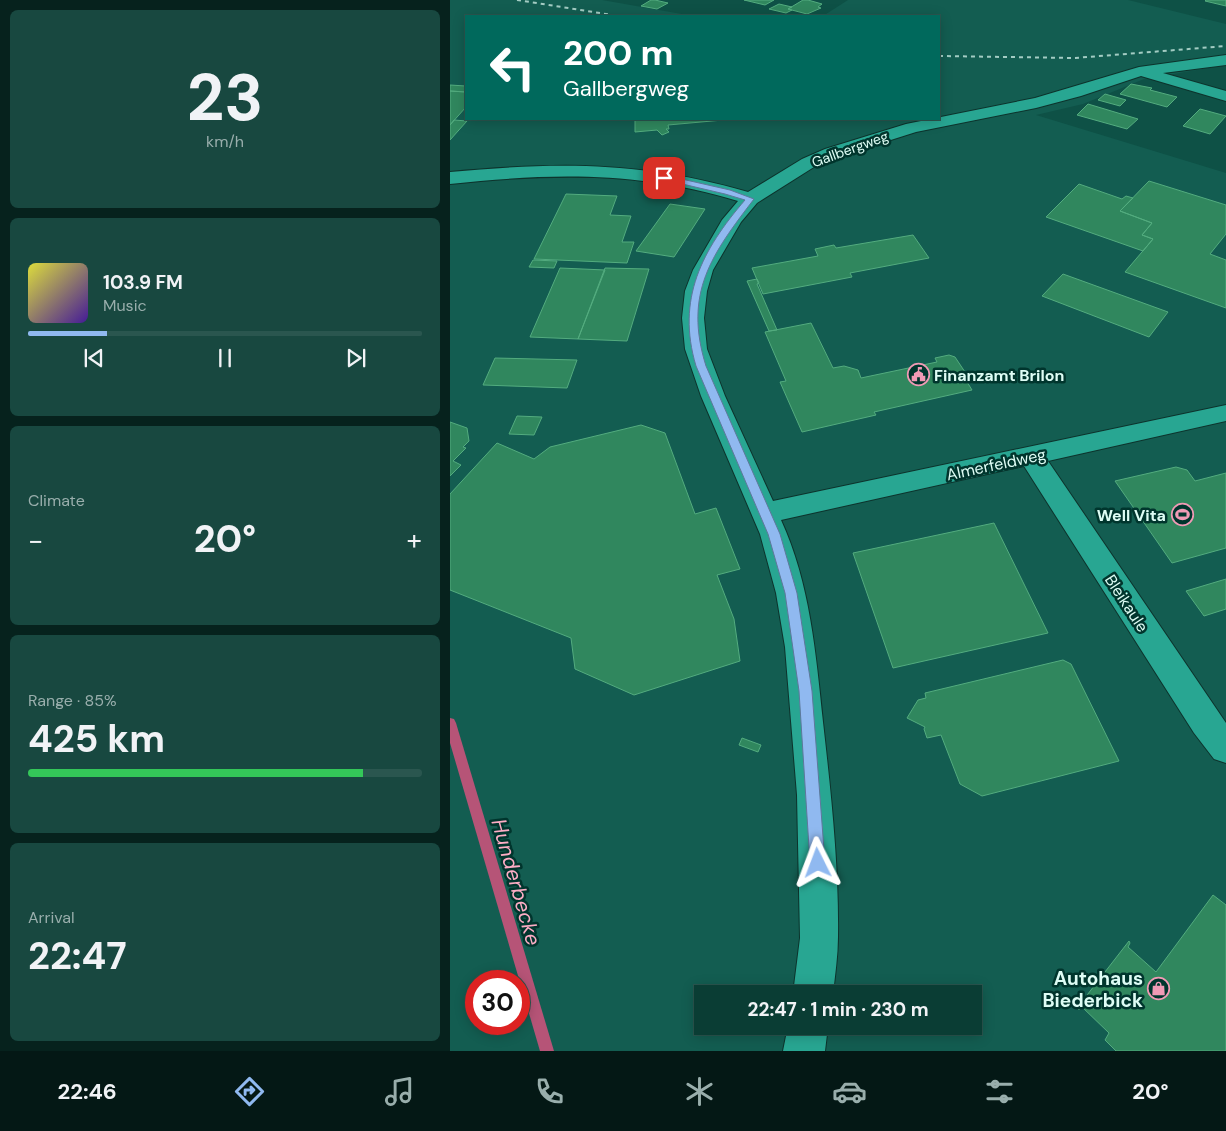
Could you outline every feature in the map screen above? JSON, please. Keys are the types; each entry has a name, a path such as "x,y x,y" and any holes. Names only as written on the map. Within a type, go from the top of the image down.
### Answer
{"street":[{"name":"Gallbergweg","path":"750,199 808,163 858,143 912,128 1036,103 1075,93 1139,72 1226,60"},
{"path":"1139,72 1226,96"},
{"path":"450,178 524,170 594,169 677,180 750,199 732,220 702,270 696,290 693,330 701,366 774,534 791,593 806,691 814,795 819,938 814,985"},
{"name":"Almerfeldweg","path":"765,513 1226,413"},
{"name":"Bleikaule","path":"1031,456 1206,723 1226,748"},
{"path":"804,1051 807,1035"}],"shaded area":[{"path":"450,0 602,0 687,15 465,15 465,120 940,120 940,15 825,15 848,0 1128,0 1226,24 1226,65 1144,79 1083,104 1036,115 1226,173 1226,1051 450,1051"}],"building":[{"path":"651,0 668,3 657,9 641,6"},
{"path":"744,0 774,0 765,5"},
{"path":"803,0 822,4 818,7 821,8 807,14 788,9"},
{"path":"1226,0 1226,6 1205,1"},
{"path":"779,4 792,7 788,9 792,10 786,13 769,9"},
{"path":"1131,84 1152,88 1150,90 1177,97 1167,107 1120,94"},
{"path":"450,85 465,86 465,92 450,91"},
{"path":"450,91 465,92 465,108 450,125"},
{"path":"1105,94 1126,100 1120,106 1098,100"},
{"path":"1088,104 1138,119 1127,129 1077,115"},
{"path":"1200,109 1226,116 1210,134 1183,126"},
{"path":"454,120 467,121 450,140 450,125"},
{"path":"635,120 723,120 668,125 669,129 666,129 669,132 662,135 657,130 635,132"},
{"path":"1149,181 1226,205 1226,234 1210,254 1226,260 1226,308 1125,272 1153,239 1142,235 1152,223 1120,211"},
{"path":"1079,184 1122,199 1126,196 1133,198 1120,211 1152,223 1142,235 1153,239 1143,251 1046,217"},
{"path":"566,194 617,196 610,215 631,216 622,242 634,242 627,263 534,259"},
{"path":"670,204 705,209 674,257 636,251"},
{"path":"913,235 929,258 850,273 852,277 763,294 752,268 818,256 815,249 834,245 836,248"},
{"path":"533,260 557,261 554,268 529,267"},
{"path":"560,268 605,270 578,339 530,337"},
{"path":"605,268 649,269 627,341 578,339"},
{"path":"1063,274 1168,312 1149,337 1042,296"},
{"path":"757,279 759,283 757,284 777,330 769,331 747,281"},
{"name":"Finanzamt Brilon","path":"811,323 833,368 844,366 858,370 861,378 937,362 935,358 949,355 955,357 965,372 961,372 972,390 874,412 876,415 802,432 780,382 786,381 765,332"},
{"path":"495,358 577,360 567,388 483,385"},
{"path":"517,416 542,417 534,435 509,434"},
{"path":"450,422 467,428 469,441 463,447 466,448 453,461 461,465 450,476"},
{"path":"641,425 665,433 695,514 716,508 740,569 717,575 734,619 740,661 634,695 575,669 571,638 450,590 450,494 497,443 534,459 550,447"},
{"name":"Well Vita","path":"1176,467 1187,470 1195,481 1226,473 1226,548 1172,563 1115,481"},
{"path":"994,523 1048,633 893,668 853,553"},
{"path":"1226,579 1226,609 1204,616 1186,591"},
{"path":"1063,660 1071,664 1119,761 982,796 960,784 941,735 927,738 925,727 907,718 918,700 926,698 925,693"},
{"path":"742,738 761,745 758,752 739,745"},
{"name":"Autohaus Biederbick","path":"1213,895 1226,905 1226,1051 1116,1051 1105,1040 1109,1033 1081,1006 1079,1010 1077,1008 1129,941 1128,947 1156,972"}],"waterway":[{"name":"Hunderbecke","path":"450,723 547,1051"}],"railway":[{"path":"517,0 613,15"},
{"path":"940,56 1075,58 1226,46"}],"place":[{"name":"Finanzamt Brilon","path":"918,375"},
{"name":"Well Vita","path":"1182,515"},
{"name":"Autohaus Biederbick","path":"1159,989"}],"route":[{"path":"664,178 702,185 750,199 732,220 702,270 696,290 693,330 701,366 774,534 791,593 806,691 818,863"}]}
